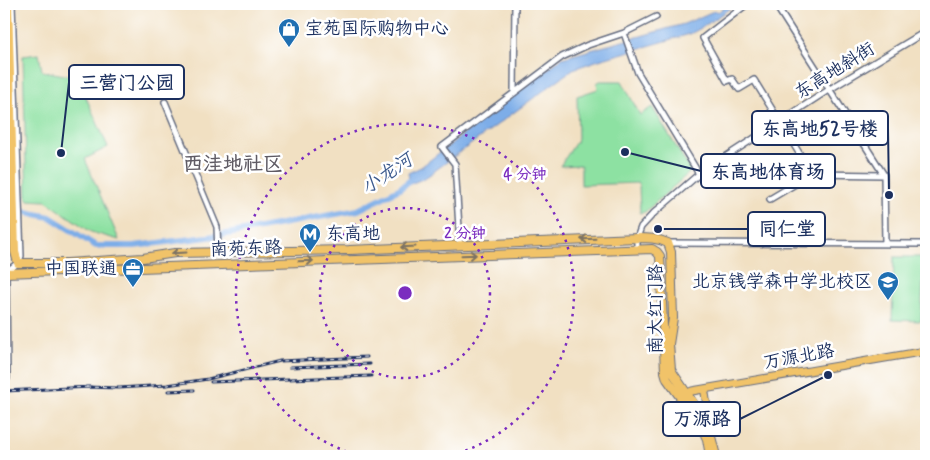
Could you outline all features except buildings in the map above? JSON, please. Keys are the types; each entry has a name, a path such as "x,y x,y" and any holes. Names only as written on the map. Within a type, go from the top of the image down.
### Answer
{"highway":[{"path":"8,4 11,123 18,263"},
{"path":"9,43 13,54"},
{"name":"南苑东路","path":"18,263 66,263 143,258 218,249 349,250 637,238"},
{"name":"南大红门路","path":"637,238 653,238 668,243 672,261 672,318 669,344 671,370 704,433 710,456"},
{"name":"南苑东路","path":"4,271 637,249"},
{"name":"南大红门路","path":"637,249 652,249 660,256 664,366 667,379 708,425 716,456"}],"main road":[{"name":"万源北路","path":"684,397 702,389 926,351"},
{"name":"万源北路","path":"684,397 926,355"},
{"path":"705,393 713,440"}],"street":[{"path":"11,123 12,4"},
{"path":"514,93 515,4"},
{"path":"747,4 704,38 727,81 732,79 738,89 754,80 812,174"},
{"path":"775,4 884,175 885,244"},
{"path":"460,244 455,164 442,147 562,57 588,45 624,35 656,17"},
{"path":"624,35 638,73 699,174"},
{"name":"东高地斜街","path":"637,238 641,227 654,213 699,174 830,89 920,35"},
{"path":"165,102 217,227 218,249"},
{"path":"770,199 812,174 884,175"},
{"path":"637,238 637,249"},
{"path":"668,243 926,244"},
{"path":"4,378 7,378 4,271 18,263"}],"green space":[{"path":"39,54 42,71 70,76 81,86 108,147 85,159 119,240 91,232 46,201 27,200 23,56"},
{"path":"600,81 622,81 640,115 652,107 691,171 645,212 640,213 639,183 581,185 581,165 560,166 578,139 577,96 598,89 597,83"},
{"path":"894,257 924,257 921,321 892,320"}],"water":[{"path":"729,4 736,4 690,34 573,69 425,178 410,184 408,173 421,167 562,58 684,24 716,10 718,12"}],"waterway":[{"name":"小龙河","path":"26,212 50,217 96,246 134,246 216,236 358,210 399,189 416,176"}],"railway":[{"path":"86,387 119,388 167,385 208,379 280,361 367,357"},
{"path":"290,367 370,364"},
{"path":"211,382 371,376"},
{"path":"4,391 91,387"},
{"path":"168,391 194,390"}],"place":[{"name":"宝苑国际购物中心","path":"289,48"},
{"name":"东高地体育场","path":"625,152"},
{"name":"三营门公园","path":"61,153"},
{"name":"东高地52号楼","path":"889,195"},
{"name":"同仁堂","path":"658,229"},
{"name":"东高地","path":"310,253"},
{"name":"中国联通","path":"133,288"},
{"name":"北京钱学森中学北校区","path":"888,301"},
{"name":"万源路","path":"828,375"}],"district":[{"name":"西洼地社区","path":"233,164"}]}
